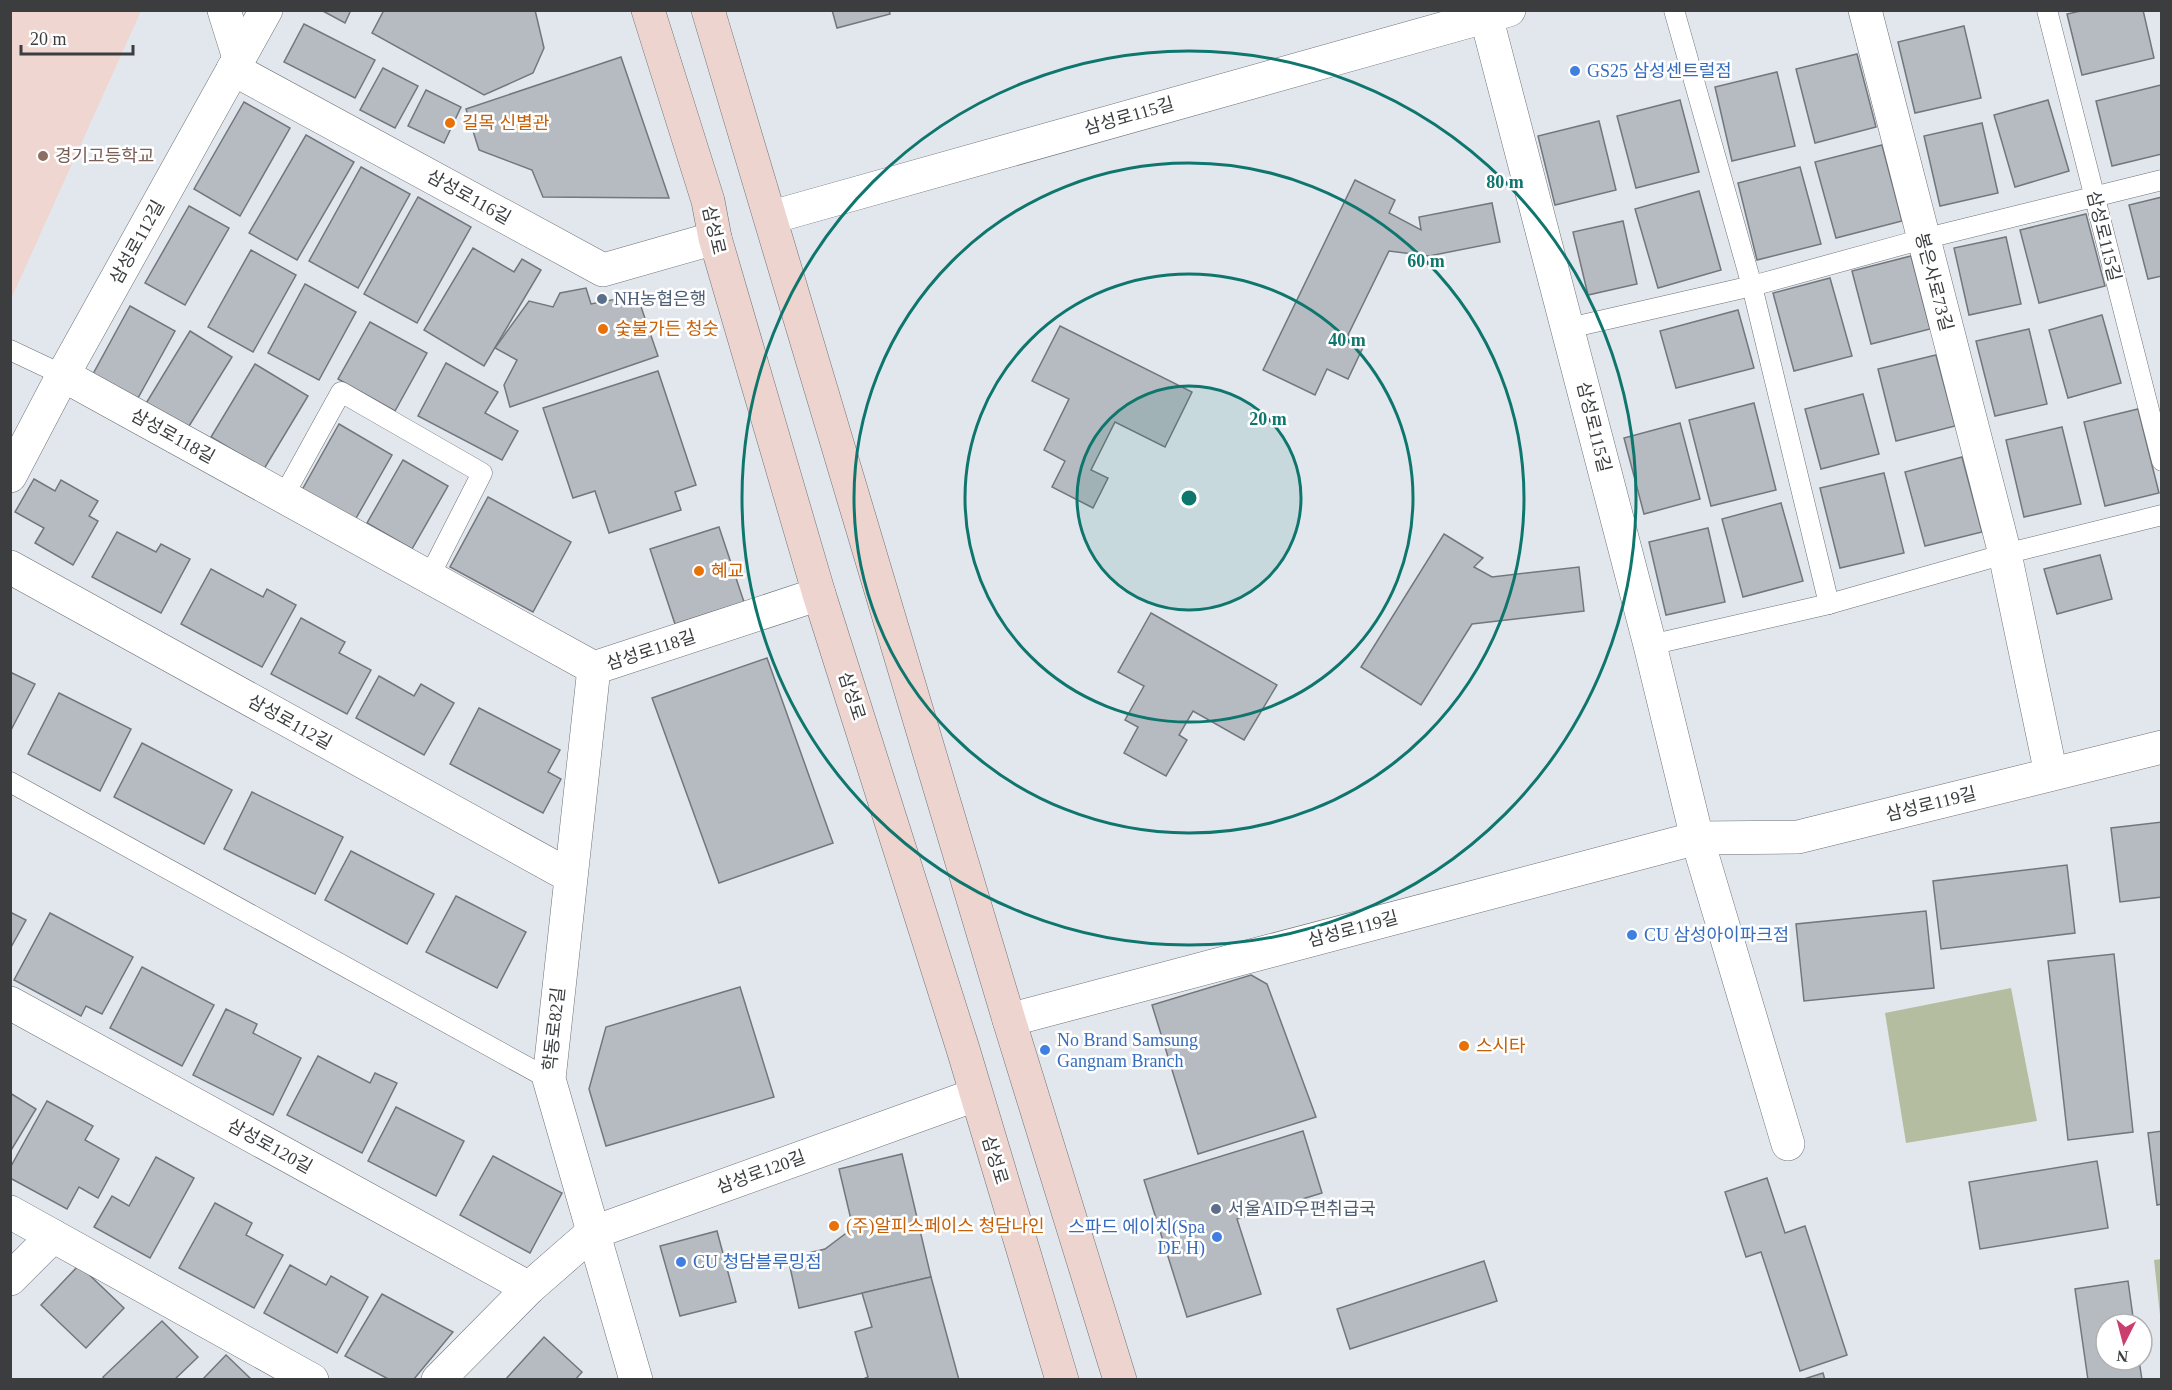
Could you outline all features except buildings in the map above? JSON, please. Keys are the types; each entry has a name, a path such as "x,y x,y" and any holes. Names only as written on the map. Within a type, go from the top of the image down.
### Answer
{"main road":[{"name":"삼성로","path":"648,10 708,201 715,238 819,594 963,1049 1062,1380"},
{"path":"708,10 772,217 1009,1020 1120,1380"}],"street":[{"path":"224,10 236,64"},
{"name":"삼성로112길","path":"10,476 63,375 266,10"},
{"name":"봉은사로73길","path":"1865,10 2005,554 2051,774"},
{"name":"삼성로115길","path":"772,217 1497,14 1569,328 1697,838"},
{"name":"삼성로116길","path":"236,64 603,270 715,238"},
{"name":"삼성로118길","path":"63,375 594,668 819,594"},
{"name":"삼성로112길","path":"10,567 570,876"},
{"name":"학동로82길","path":"594,668 549,1079 636,1380"},
{"name":"삼성로119길","path":"1009,1020 1697,838 1798,837 2162,747"},
{"path":"1697,838 1788,1144"},
{"name":"삼성로120길","path":"10,1003 529,1288"},
{"name":"삼성로120길","path":"438,1380 529,1288 592,1233 975,1095"},
{"path":"10,1212 312,1380"},
{"path":"10,1279 53,1236"}],"lane":[{"path":"1674,10 1752,286 1829,604"},
{"name":"삼성로115길","path":"2047,10 2162,461"},
{"path":"1569,328 1752,286 1923,239 2162,180"},
{"path":"10,350 63,375"},
{"path":"284,496 341,392 482,473 429,577"},
{"path":"1650,645 1829,604 2005,554 2162,515"},
{"path":"10,782 549,1079"}],"shaded area":[{"name":"경기고등학교","path":"10,11 141,11 11,299"}],"green space":[{"path":"2011,988 2037,1121 1906,1143 1885,1013"},
{"path":"2162,1259 2161,1324 2154,1260"}],"place":[{"name":"GS25 삼성센트럴점","path":"1575,71"},
{"name":"길목 신별관","path":"450,123"},
{"name":"경기고등학교","path":"43,156"},
{"name":"NH농협은행","path":"602,299"},
{"name":"숯불가든 청숫","path":"603,329"},
{"name":"혜교","path":"699,571"},
{"name":"CU 삼성아이파크점","path":"1632,935"},
{"name":"스시타","path":"1464,1046"},
{"name":"No Brand Samsung Gangnam Branch","path":"1045,1050"},
{"name":"서울AID우편취급국","path":"1216,1209"},
{"name":"(주)알피스페이스 청담나인","path":"834,1226"},
{"name":"스파드 에이치(Spa DE H)","path":"1217,1237"},
{"name":"CU 청담블루밍점","path":"681,1262"}]}
